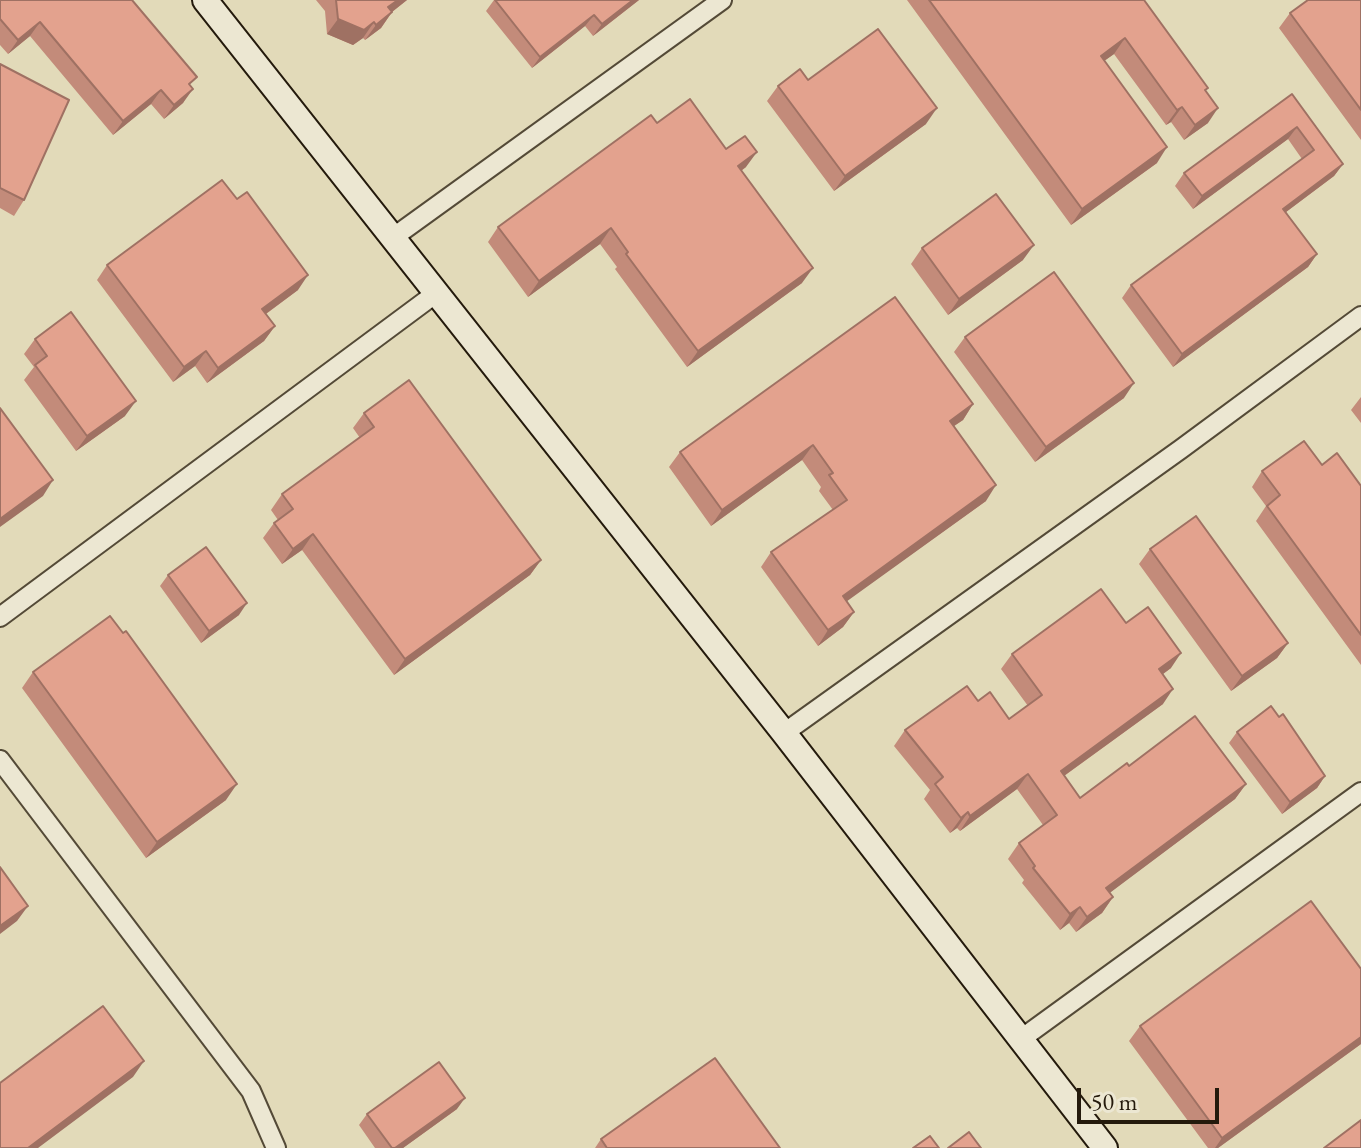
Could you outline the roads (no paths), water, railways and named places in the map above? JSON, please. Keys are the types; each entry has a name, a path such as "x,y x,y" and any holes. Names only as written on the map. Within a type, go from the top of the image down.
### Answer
{"street":[{"path":"205,0 784,733 1105,1148"},
{"path":"391,239 722,0"},
{"path":"0,617 435,294"},
{"path":"784,733 1361,316"},
{"path":"0,760 251,1091 276,1148"},
{"path":"1021,1039 1361,792"}]}
